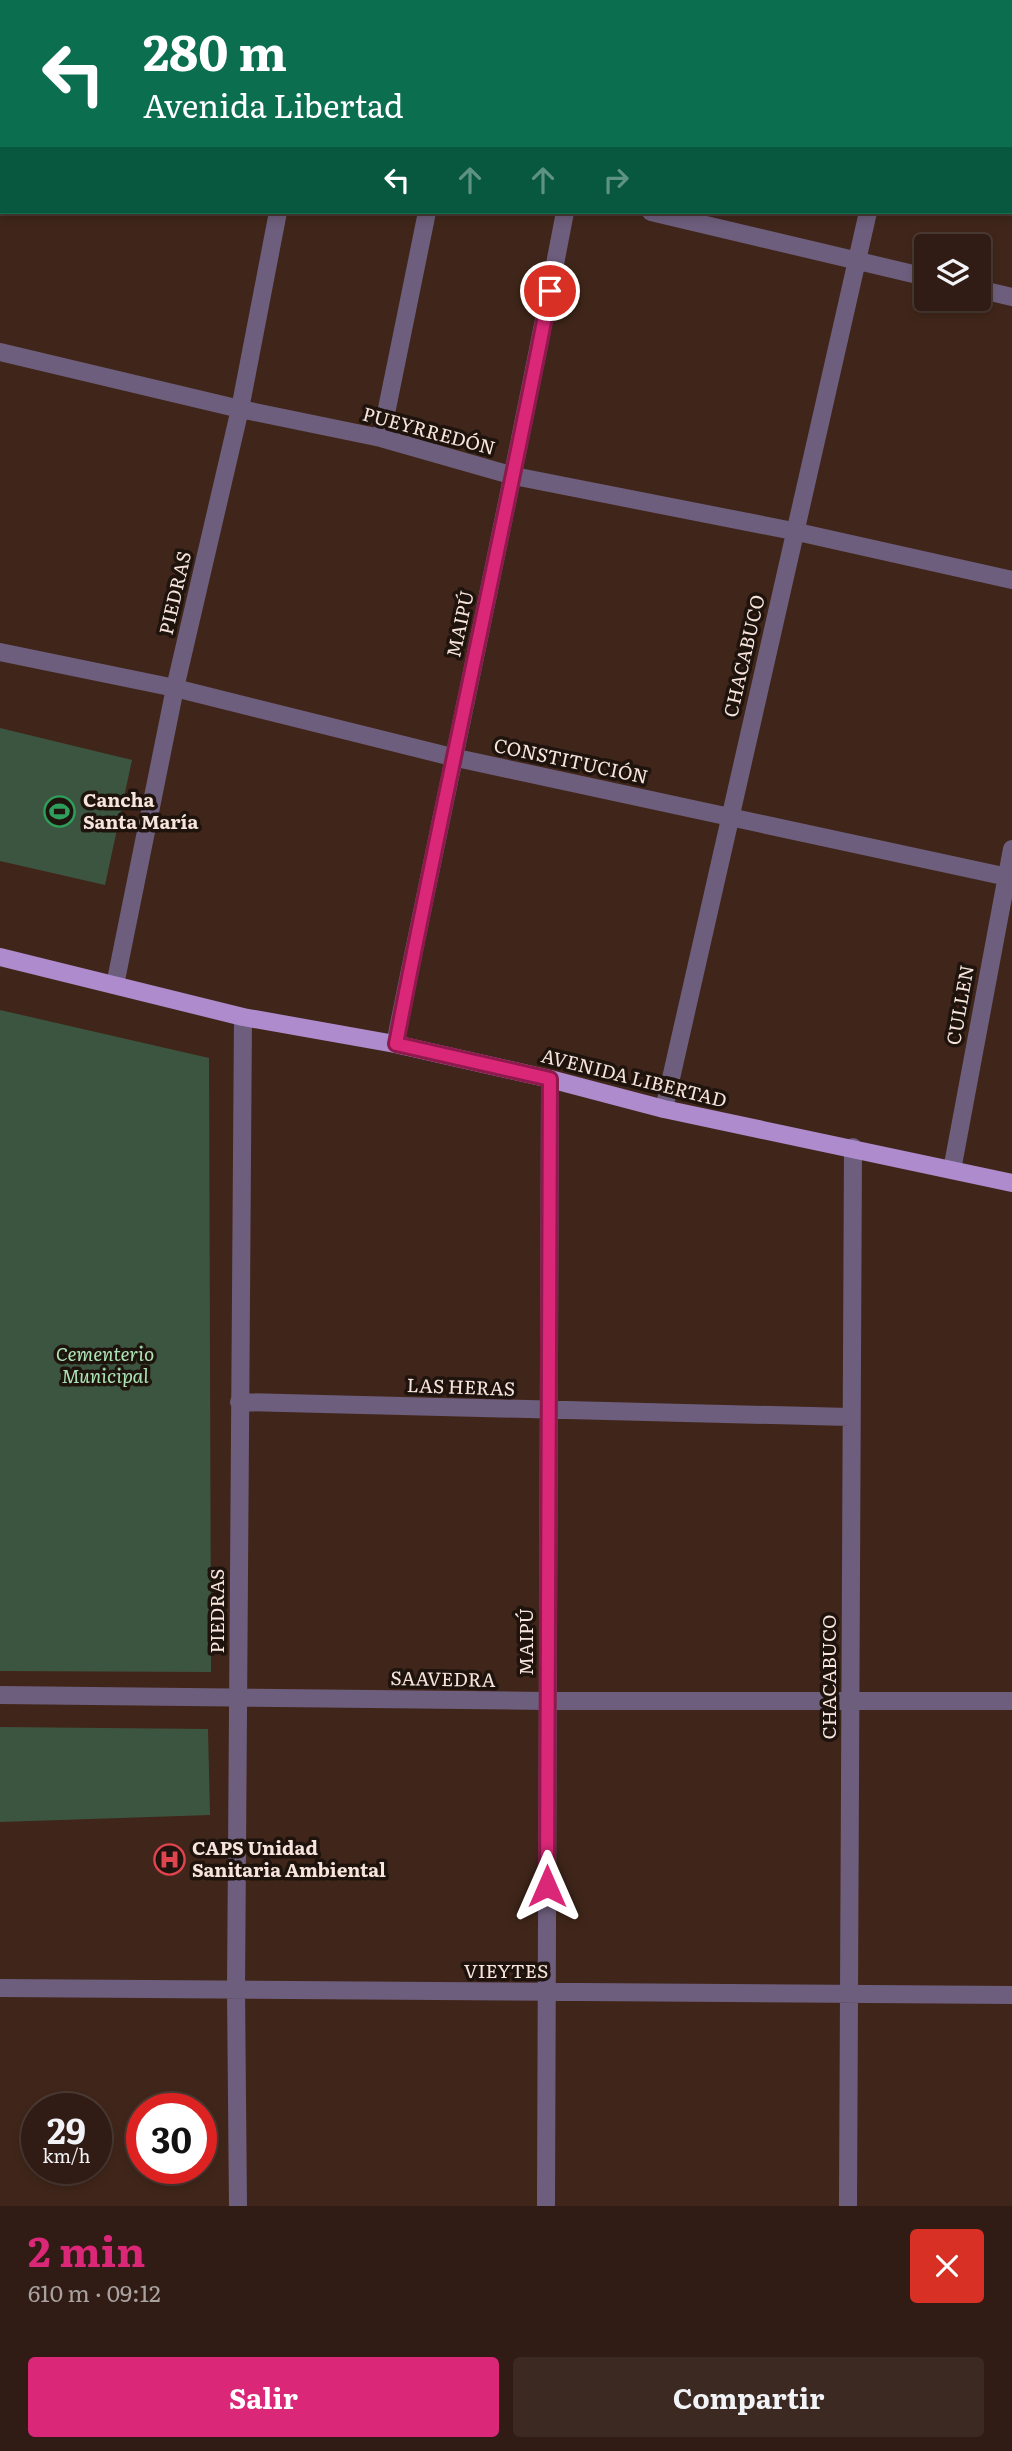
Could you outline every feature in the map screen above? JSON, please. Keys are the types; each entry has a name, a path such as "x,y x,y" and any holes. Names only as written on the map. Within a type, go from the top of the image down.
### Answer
{"main road":[{"name":"AVENIDA LIBERTAD","path":"0,957 243,1017 396,1044 550,1079 664,1109 853,1147 1012,1183"}],"street":[{"name":"PIEDRAS","path":"115,985 175,688 240,409 278,214"},
{"path":"381,438 427,214"},
{"name":"MAIPÚ","path":"396,1044 452,757 514,476 565,214"},
{"path":"659,214 914,274"},
{"name":"CHACABUCO","path":"664,1109 793,531 868,214"},
{"path":"991,292 1012,297"},
{"name":"PUEYRREDÓN","path":"0,352 240,409 381,438 514,476 793,531 1012,580"},
{"name":"CONSTITUCIÓN","path":"0,652 175,688 452,757 1009,878"},
{"name":"CULLEN","path":"952,1170 1009,878 1012,849"},
{"name":"PIEDRAS","path":"238,2206 237,1698 243,1017"},
{"name":"MAIPÚ","path":"546,2206 550,1079"},
{"name":"CHACABUCO","path":"848,2206 853,1147"},
{"name":"LAS HERAS","path":"239,1402 850,1417"},
{"name":"SAAVEDRA","path":"0,1695 547,1701 1012,1701"},
{"name":"VIEYTES","path":"0,1988 1012,1995"}],"green space":[{"name":"Cancha Santa María","path":"0,728 132,760 105,885 0,861"},
{"name":"Cementerio Municipal","path":"0,1010 209,1058 211,1672 0,1671"},
{"path":"0,1727 208,1729 210,1815 0,1822"}],"place":[{"name":"Cancha Santa María","path":"60,811"},
{"name":"CAPS Unidad Sanitaria Ambiental","path":"169,1859"}],"route":[{"path":"547,1886 550,1079 396,1044 452,757 514,476 550,291"}]}
